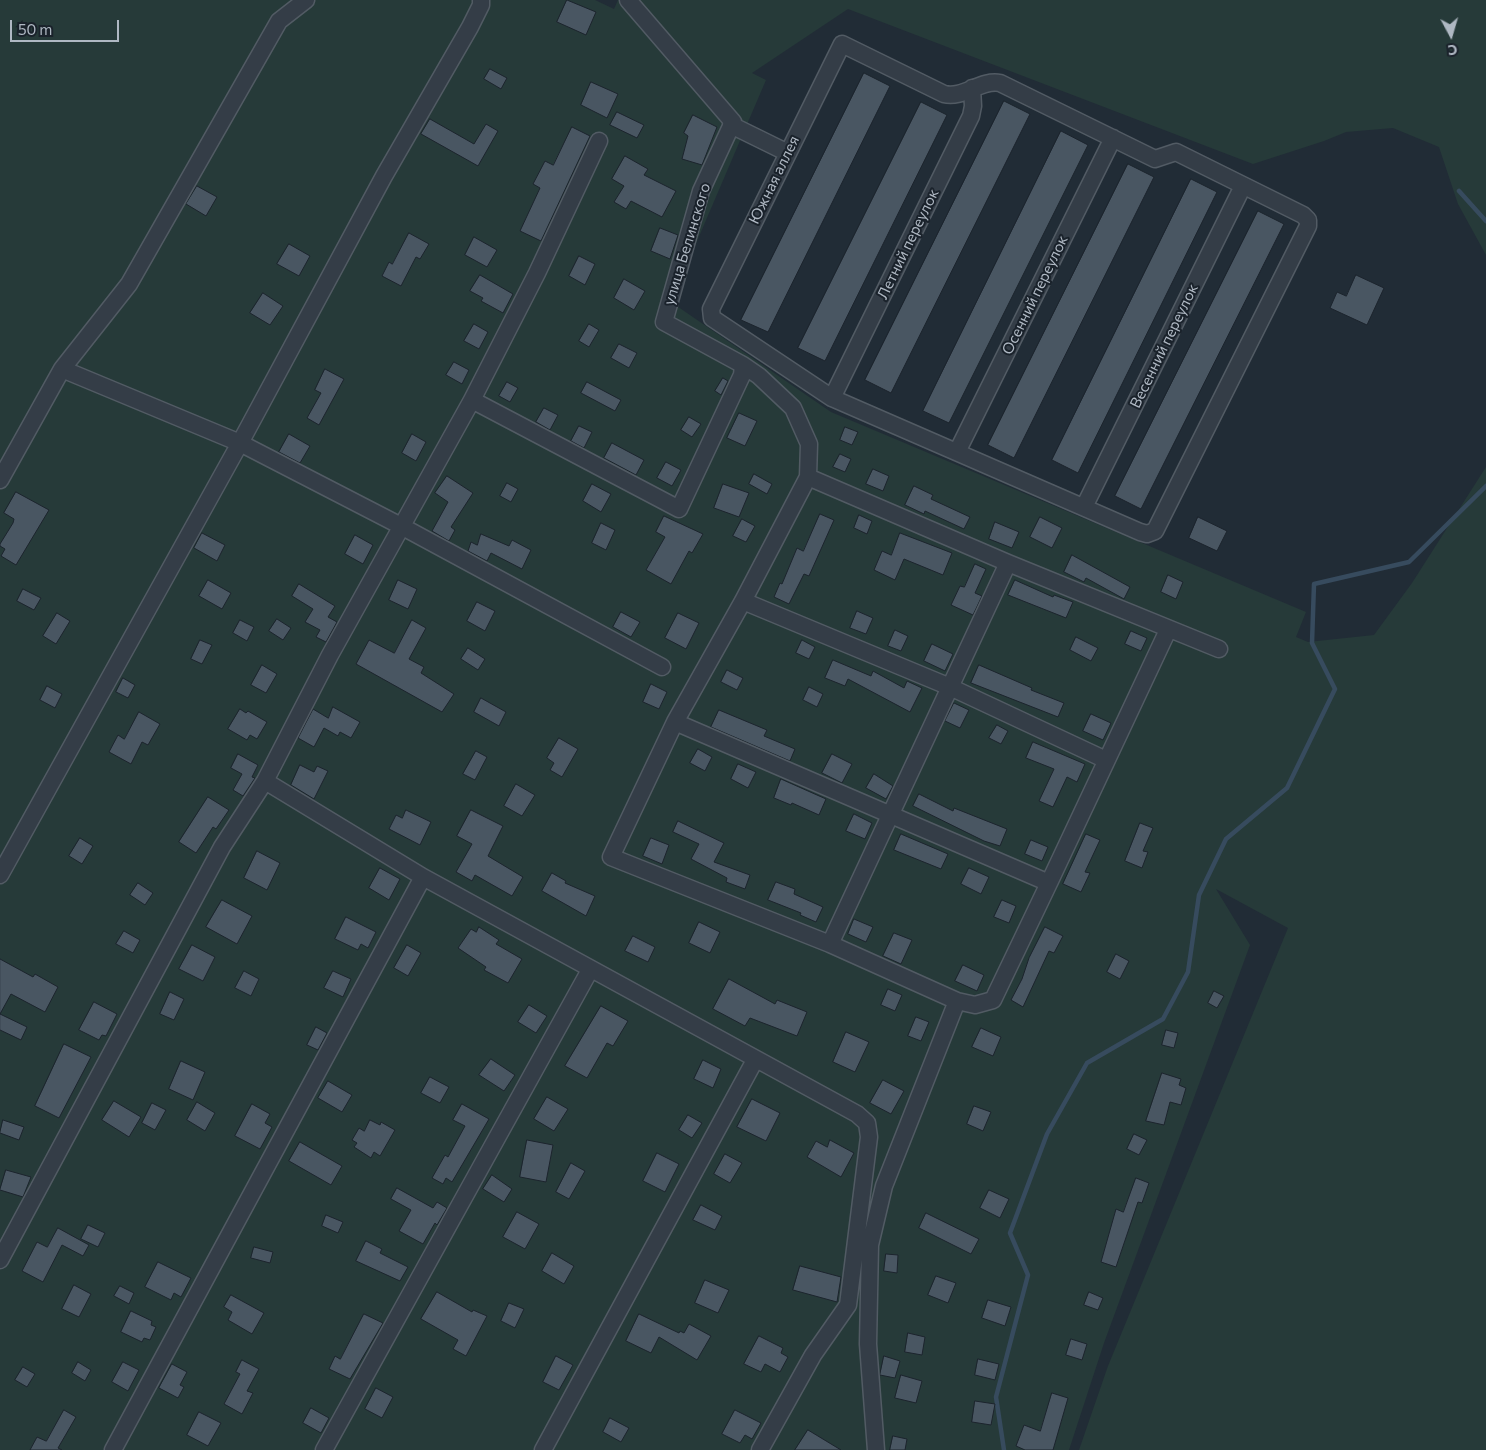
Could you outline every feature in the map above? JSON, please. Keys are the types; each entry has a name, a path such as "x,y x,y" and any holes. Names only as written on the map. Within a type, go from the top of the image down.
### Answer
{"street":[{"path":"0,480 62,369 129,284 278,21 306,0"},
{"path":"3,867 240,443 384,176 470,27 481,5 480,0"},
{"path":"628,0 710,94 733,122 732,125 788,153"},
{"name":"Южная аллея","path":"832,398 712,318 711,309 842,44 944,94 954,95 972,88"},
{"path":"832,398 1140,532 1152,533 1158,527 1185,474 1308,223 1303,215 1176,152 1169,153 1158,160 1000,82 991,82 972,88"},
{"name":"Летний переулок","path":"832,398 971,116 974,106 972,88"},
{"name":"улица Белинского","path":"732,125 700,191 664,322 743,365"},
{"name":"Осенний переулок","path":"957,452 1113,138"},
{"path":"0,1260 222,847 265,780 401,526 472,400 600,141"},
{"name":"Весенний переулок","path":"1084,507 1243,186"},
{"path":"472,400 679,509 742,375 743,365 759,376 793,408 809,444 808,477 743,602 675,722 611,857 830,944 957,1001 975,1005 993,1000 1168,630"},
{"path":"62,369 240,443 401,526 662,667"},
{"path":"808,477 1168,630 1220,649"},
{"path":"830,944 1008,563"},
{"path":"743,602 950,687 1106,760"},
{"path":"675,722 1049,883"},
{"path":"265,780 423,877 590,970 857,1114 867,1122 870,1137 848,1305 813,1355 760,1450"},
{"path":"113,1450 423,877"},
{"path":"324,1450 590,970"},
{"path":"876,1450 868,1344 870,1246 884,1186 957,1001"},
{"path":"543,1450 755,1060"}],"green space":[{"path":"0,0 595,0 614,9 618,0 1486,0 1486,255 1458,204 1439,147 1393,128 1346,132 1253,164 848,9 752,73 766,80 671,302 831,412 1306,612 1296,637 1308,642 1374,635 1412,583 1486,467 1486,1450 1079,1450 1108,1366 1288,928 1216,889 1250,945 1104,1343 1069,1450 0,1450"}],"building":[{"path":"567,0 596,12 586,35 557,22"},
{"path":"490,69 507,78 501,89 484,79"},
{"path":"864,73 890,86 768,332 741,320"},
{"path":"591,82 618,94 607,118 581,105"},
{"path":"1004,101 1030,114 891,393 865,380"},
{"path":"921,102 947,115 825,361 798,348"},
{"path":"617,112 644,125 637,138 610,125"},
{"path":"693,115 717,127 702,165 682,159 688,136 684,133"},
{"path":"430,119 474,144 486,124 498,131 478,166 421,134"},
{"path":"572,127 590,136 541,241 520,231 540,188 533,184 545,161 553,165"},
{"path":"1061,131 1088,145 949,423 923,411"},
{"path":"625,156 648,169 644,175 676,191 662,217 631,201 626,209 614,202 624,186 612,179"},
{"path":"1128,164 1154,177 1014,458 988,445"},
{"path":"1191,179 1217,192 1078,473 1052,460"},
{"path":"197,186 217,197 206,216 186,204"},
{"path":"1258,211 1284,224 1141,509 1115,496"},
{"path":"660,228 678,235 670,259 651,251"},
{"path":"409,233 429,244 420,259 416,257 401,286 382,276 389,262 392,264"},
{"path":"474,237 497,250 487,267 465,255"},
{"path":"289,244 310,256 299,276 277,264"},
{"path":"579,256 595,264 585,285 569,276"},
{"path":"480,275 513,294 503,313 481,301 483,298 470,291"},
{"path":"1356,275 1384,288 1367,325 1330,308 1337,292 1346,296"},
{"path":"624,279 645,291 634,310 614,298"},
{"path":"263,293 283,306 270,325 250,313"},
{"path":"474,324 488,332 479,349 464,341"},
{"path":"589,324 599,330 589,347 579,341"},
{"path":"619,344 637,353 629,368 611,358"},
{"path":"454,362 469,370 462,384 446,375"},
{"path":"325,369 344,379 319,425 307,418 321,393 315,390"},
{"path":"723,378 728,381 721,395 715,391"},
{"path":"507,382 518,388 510,402 499,396"},
{"path":"587,382 621,400 615,411 581,393"},
{"path":"544,408 558,415 550,430 536,422"},
{"path":"739,413 757,421 745,446 727,438"},
{"path":"689,417 701,424 692,437 681,430"},
{"path":"579,426 592,432 584,448 571,441"},
{"path":"845,427 858,432 852,445 840,440"},
{"path":"289,434 310,446 300,463 279,452"},
{"path":"412,434 426,442 416,461 402,453"},
{"path":"612,443 644,460 636,475 604,458"},
{"path":"840,454 851,459 845,472 833,467"},
{"path":"666,462 681,470 672,486 657,478"},
{"path":"873,469 889,476 883,491 866,484"},
{"path":"754,474 772,484 767,494 749,484"},
{"path":"447,476 473,493 451,527 455,530 449,541 432,531 448,502 435,493"},
{"path":"507,483 518,489 511,502 500,496"},
{"path":"592,484 611,494 601,512 583,501"},
{"path":"723,484 749,493 739,517 714,508"},
{"path":"914,486 933,495 931,499 970,517 964,529 925,511 924,514 905,505"},
{"path":"16,492 49,510 16,565 1,556 5,549 0,544 13,523 14,519 4,513"},
{"path":"820,514 834,520 809,576 804,574 789,604 774,597 780,583 782,584 797,548 803,551"},
{"path":"859,515 872,521 867,534 854,528"},
{"path":"664,516 703,534 692,553 689,551 671,584 646,570 665,537 656,532"},
{"path":"1040,517 1062,528 1052,548 1030,537"},
{"path":"1198,517 1227,531 1217,551 1189,538"},
{"path":"742,519 755,526 746,542 733,536"},
{"path":"995,522 1019,532 1012,548 989,539"},
{"path":"601,523 615,530 606,550 592,543"},
{"path":"202,533 225,545 217,561 194,548"},
{"path":"900,533 952,553 943,575 904,559 895,580 874,570 882,551 891,555"},
{"path":"481,534 509,546 512,540 531,550 522,569 491,553 487,561 468,551 471,542 477,545"},
{"path":"355,535 373,545 363,564 345,554"},
{"path":"1072,555 1130,587 1124,599 1086,578 1084,582 1064,572"},
{"path":"975,564 986,569 975,593 982,596 973,615 951,605 960,586 964,587"},
{"path":"1168,575 1183,582 1176,599 1161,592"},
{"path":"208,580 231,593 222,609 199,596"},
{"path":"398,580 417,589 408,609 389,600"},
{"path":"1015,580 1053,597 1054,595 1073,602 1066,618 1008,595"},
{"path":"299,584 335,606 328,617 337,622 326,642 316,637 320,630 305,622 313,609 292,596"},
{"path":"23,589 41,598 34,610 17,601"},
{"path":"477,602 495,611 485,631 467,621"},
{"path":"857,611 873,618 866,634 850,628"},
{"path":"621,612 640,622 631,637 613,627"},
{"path":"57,613 70,621 56,644 43,636"},
{"path":"678,613 699,623 686,649 665,638"},
{"path":"277,619 291,628 283,640 269,631"},
{"path":"240,620 254,627 247,641 233,633"},
{"path":"412,620 426,628 409,659 424,667 421,673 454,694 442,712 356,664 369,640 394,653"},
{"path":"895,630 908,636 901,651 888,646"},
{"path":"1131,631 1147,638 1141,651 1125,644"},
{"path":"1076,637 1098,648 1091,661 1070,650"},
{"path":"200,640 212,645 202,664 191,659"},
{"path":"802,640 815,647 809,659 796,653"},
{"path":"932,644 953,654 945,671 924,661"},
{"path":"468,648 485,659 478,670 461,659"},
{"path":"833,660 871,676 873,671 904,688 907,681 922,688 910,712 848,679 845,686 825,678"},
{"path":"262,665 277,674 266,693 251,685"},
{"path":"979,665 1032,688 1031,690 1064,703 1058,717 971,683"},
{"path":"727,670 743,678 737,690 721,682"},
{"path":"123,678 135,685 128,698 116,692"},
{"path":"651,684 667,692 659,709 643,702"},
{"path":"47,686 62,694 55,708 40,700"},
{"path":"809,687 823,694 817,707 803,700"},
{"path":"481,698 506,712 499,726 474,712"},
{"path":"954,703 969,710 960,728 945,721"},
{"path":"333,707 360,722 351,738 340,732 338,736 324,728 314,747 298,738 313,709 328,718"},
{"path":"240,709 246,713 248,711 267,722 257,739 250,735 247,740 228,729"},
{"path":"719,710 767,730 764,736 795,749 790,761 711,727"},
{"path":"139,712 160,724 148,745 142,742 131,764 109,752 118,735 124,739"},
{"path":"1091,714 1111,723 1103,740 1083,731"},
{"path":"997,725 1008,731 1001,744 989,738"},
{"path":"559,738 578,749 562,777 550,770 554,763 547,758"},
{"path":"1033,742 1085,764 1077,782 1067,777 1053,807 1039,801 1054,769 1026,758"},
{"path":"698,749 712,757 705,771 690,763"},
{"path":"476,751 487,757 475,780 463,774"},
{"path":"238,754 258,765 252,777 255,778 243,796 233,790 242,774 231,768"},
{"path":"832,754 852,764 842,783 822,773"},
{"path":"738,764 756,772 748,788 731,779"},
{"path":"300,765 314,772 317,766 328,771 314,799 291,785"},
{"path":"874,774 893,786 886,799 866,788"},
{"path":"781,779 826,799 819,815 792,803 791,805 774,798"},
{"path":"516,784 535,795 522,816 504,806"},
{"path":"919,794 953,811 954,808 1007,829 1000,846 984,841 913,806"},
{"path":"208,797 229,810 216,829 213,827 196,853 179,842"},
{"path":"406,810 431,822 420,845 389,829 396,815 402,818"},
{"path":"471,810 503,826 488,856 523,877 512,896 475,875 472,881 456,872 472,844 457,836"},
{"path":"854,814 872,823 865,839 846,831"},
{"path":"678,821 724,843 714,862 750,875 745,889 726,882 727,878 691,859 699,844 673,832"},
{"path":"1140,823 1153,828 1143,851 1148,852 1142,868 1125,861"},
{"path":"901,834 948,854 941,869 894,850"},
{"path":"1086,834 1100,840 1085,872 1090,873 1081,892 1063,884"},
{"path":"80,838 93,846 82,864 69,856"},
{"path":"651,838 669,845 662,864 643,856"},
{"path":"1031,840 1048,847 1042,861 1025,854"},
{"path":"257,851 280,863 267,890 244,878"},
{"path":"380,868 400,879 389,900 369,888"},
{"path":"969,868 989,877 981,894 961,884"},
{"path":"552,873 566,881 565,883 595,896 586,916 542,891"},
{"path":"776,882 795,889 794,894 823,907 816,922 800,915 801,913 768,900"},
{"path":"138,883 153,893 145,905 130,895"},
{"path":"222,900 252,916 237,944 206,927"},
{"path":"1002,900 1016,906 1009,923 994,917"},
{"path":"346,917 376,932 368,948 361,944 358,950 335,939"},
{"path":"854,919 873,927 866,942 848,934"},
{"path":"699,922 720,932 710,953 689,943"},
{"path":"479,927 499,940 496,944 522,959 508,983 484,970 486,967 458,948 471,929 476,932"},
{"path":"1045,927 1063,936 1054,953 1049,951 1023,1007 1011,1000"},
{"path":"124,931 140,940 133,953 116,944"},
{"path":"894,933 912,940 901,964 883,956"},
{"path":"633,936 655,947 648,962 625,951"},
{"path":"192,945 215,957 203,981 179,969"},
{"path":"407,945 421,953 408,976 394,968"},
{"path":"1116,954 1129,961 1120,979 1107,972"},
{"path":"0,959 33,977 35,974 58,987 45,1012 11,994 0,1014"},
{"path":"963,965 984,975 977,991 955,981"},
{"path":"244,971 259,979 251,996 235,988"},
{"path":"333,971 351,979 343,997 324,988"},
{"path":"729,979 775,1004 777,1000 807,1012 797,1036 750,1018 745,1026 713,1009"},
{"path":"888,989 902,995 895,1011 881,1005"},
{"path":"1214,991 1224,996 1217,1008 1208,1003"},
{"path":"170,992 184,999 174,1020 160,1014"},
{"path":"94,1002 117,1014 106,1036 102,1035 99,1040 79,1030"},
{"path":"529,1005 547,1016 536,1033 518,1022"},
{"path":"601,1006 628,1021 613,1046 607,1043 587,1078 565,1066"},
{"path":"0,1014 27,1027 21,1040 0,1030"},
{"path":"916,1017 929,1022 921,1041 908,1036"},
{"path":"316,1027 327,1033 318,1050 307,1045"},
{"path":"981,1028 1001,1037 993,1056 972,1047"},
{"path":"1166,1030 1178,1033 1174,1048 1162,1045"},
{"path":"846,1032 869,1042 855,1072 833,1062"},
{"path":"64,1044 91,1057 59,1118 35,1106"},
{"path":"491,1059 515,1075 504,1091 479,1075"},
{"path":"703,1060 721,1069 713,1088 694,1079"},
{"path":"181,1061 205,1072 193,1100 169,1089"},
{"path":"1162,1073 1181,1079 1179,1085 1186,1088 1181,1105 1170,1102 1164,1125 1146,1121"},
{"path":"430,1077 449,1087 440,1103 421,1093"},
{"path":"883,1080 904,1091 891,1114 870,1103"},
{"path":"328,1081 352,1095 342,1112 318,1098"},
{"path":"547,1097 568,1109 554,1131 534,1119"},
{"path":"752,1099 780,1113 766,1141 737,1127"},
{"path":"114,1101 141,1117 129,1137 102,1120"},
{"path":"197,1102 215,1113 205,1131 187,1120"},
{"path":"152,1103 166,1110 155,1130 142,1123"},
{"path":"252,1104 270,1114 265,1123 272,1127 260,1149 235,1136"},
{"path":"462,1104 489,1119 452,1182 446,1178 443,1184 432,1178 445,1155 448,1157 465,1126 453,1120"},
{"path":"974,1106 991,1112 983,1131 967,1124"},
{"path":"688,1115 702,1123 692,1138 679,1130"},
{"path":"3,1120 24,1127 19,1140 0,1133"},
{"path":"370,1120 380,1125 381,1122 395,1130 380,1156 374,1152 371,1158 354,1147 357,1143 352,1140 359,1128 364,1131"},
{"path":"1134,1134 1147,1140 1139,1155 1127,1149"},
{"path":"527,1140 553,1145 546,1182 520,1177"},
{"path":"830,1140 854,1153 841,1177 807,1157 816,1141 827,1147"},
{"path":"300,1142 342,1166 331,1185 289,1161"},
{"path":"657,1153 679,1164 665,1192 643,1181"},
{"path":"725,1154 742,1163 730,1183 714,1174"},
{"path":"571,1163 585,1171 569,1199 556,1192"},
{"path":"6,1170 31,1177 23,1197 0,1190"},
{"path":"492,1175 512,1189 504,1202 483,1189"},
{"path":"1136,1178 1149,1183 1142,1203 1138,1202 1116,1267 1101,1262 1116,1209 1123,1212"},
{"path":"397,1188 433,1208 437,1202 447,1208 437,1225 435,1223 423,1244 399,1231 411,1210 391,1199"},
{"path":"989,1190 1009,1199 1000,1218 980,1208"},
{"path":"701,1205 722,1216 715,1230 693,1220"},
{"path":"517,1212 539,1224 525,1249 503,1237"},
{"path":"926,1213 979,1239 971,1254 919,1228"},
{"path":"326,1215 343,1222 338,1233 322,1226"},
{"path":"88,1225 105,1233 98,1247 81,1239"},
{"path":"58,1228 89,1245 83,1256 62,1245 43,1282 22,1271 37,1242 47,1247"},
{"path":"366,1241 382,1249 380,1253 408,1267 400,1281 356,1261"},
{"path":"254,1247 273,1252 270,1263 251,1258"},
{"path":"552,1253 574,1266 564,1284 542,1271"},
{"path":"886,1254 898,1255 897,1273 884,1271"},
{"path":"158,1262 191,1278 181,1297 174,1293 171,1300 145,1287"},
{"path":"800,1266 841,1277 837,1302 793,1290"},
{"path":"936,1276 956,1283 948,1303 928,1295"},
{"path":"705,1280 729,1290 718,1313 695,1303"},
{"path":"74,1285 91,1294 79,1317 62,1309"},
{"path":"120,1286 134,1293 129,1304 114,1296"},
{"path":"437,1292 472,1312 473,1310 487,1316 466,1356 453,1349 458,1340 421,1319"},
{"path":"1089,1292 1103,1298 1098,1310 1084,1305"},
{"path":"231,1295 264,1313 252,1334 228,1320 232,1312 224,1307"},
{"path":"988,1300 1011,1307 1005,1326 982,1318"},
{"path":"509,1303 524,1309 515,1328 501,1321"},
{"path":"131,1311 152,1321 151,1325 156,1327 150,1340 144,1338 142,1342 121,1332"},
{"path":"364,1314 383,1323 350,1379 329,1369 335,1356 340,1359"},
{"path":"639,1314 679,1333 680,1331 684,1333 689,1324 711,1336 697,1360 659,1337 651,1353 626,1341"},
{"path":"908,1333 925,1337 922,1355 905,1352"},
{"path":"759,1336 783,1348 781,1353 788,1357 780,1372 765,1364 761,1372 744,1364"},
{"path":"1071,1339 1087,1344 1082,1360 1066,1355"},
{"path":"556,1356 573,1365 559,1390 543,1382"},
{"path":"884,1356 900,1361 895,1378 880,1375"},
{"path":"978,1359 999,1364 995,1380 975,1375"},
{"path":"242,1360 259,1369 247,1391 253,1393 242,1414 224,1404 240,1374 236,1372"},
{"path":"78,1362 91,1370 85,1381 72,1373"},
{"path":"123,1362 139,1370 128,1391 112,1382"},
{"path":"172,1364 187,1372 180,1385 184,1387 178,1398 159,1388"},
{"path":"23,1367 35,1374 27,1387 15,1380"},
{"path":"901,1375 922,1381 916,1403 895,1398"},
{"path":"376,1388 393,1397 382,1418 365,1409"},
{"path":"1052,1393 1068,1398 1053,1450 1025,1450 1016,1446 1024,1425 1040,1431"},
{"path":"975,1401 995,1404 991,1425 972,1422"},
{"path":"311,1408 329,1418 321,1433 303,1423"},
{"path":"64,1410 76,1417 58,1448 62,1450 30,1450 37,1437 46,1441"},
{"path":"735,1410 761,1423 752,1439 745,1435 740,1443 722,1434"},
{"path":"199,1412 221,1423 208,1446 187,1435"},
{"path":"610,1418 629,1428 621,1442 603,1432"},
{"path":"808,1430 841,1450 795,1450"},
{"path":"893,1436 907,1439 905,1450 890,1450"}],"waterway":[{"path":"1459,191 1486,221"},
{"path":"1004,1450 996,1397 1028,1275 1010,1233 1047,1134 1087,1063 1163,1019 1188,972 1199,895 1226,839 1287,788 1335,689 1312,643 1314,584 1409,562 1486,486"}]}
